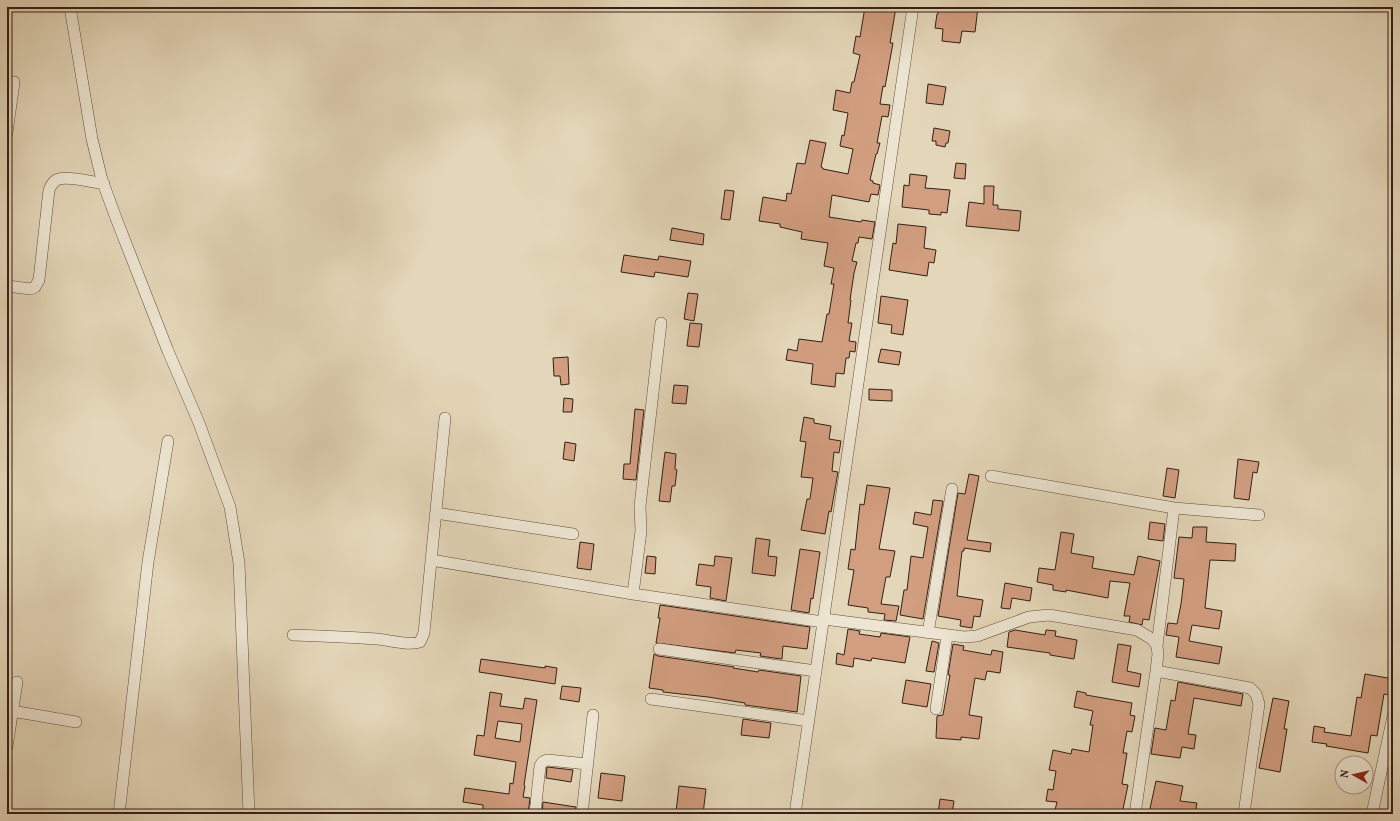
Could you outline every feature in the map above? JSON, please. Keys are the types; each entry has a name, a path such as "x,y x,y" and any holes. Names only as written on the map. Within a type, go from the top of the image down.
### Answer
{"street":[{"path":"70,7 92,139 104,184 168,351 199,423 230,507 239,564 249,814"},
{"path":"795,814 810,721 816,671 913,7"},
{"path":"7,133 14,82"},
{"path":"7,286 31,289 35,287 39,280 49,190 51,184 59,179 66,178 104,184"},
{"path":"633,594 641,532 640,506 661,323"},
{"path":"293,635 378,639 410,643 420,642 424,633 445,418"},
{"path":"119,814 148,562 168,440"},
{"path":"990,476 1174,508 1259,515"},
{"path":"928,633 952,489"},
{"path":"1135,814 1156,671 1158,654 1157,646 1174,508"},
{"path":"436,513 573,534"},
{"path":"431,560 633,594 824,621 947,636 977,636 1029,617 1049,615 1136,630 1152,639 1157,646"},
{"path":"936,709 947,636"},
{"path":"659,648 816,671"},
{"path":"1156,671 1250,688 1256,694 1259,704 1244,814"},
{"path":"7,747 17,682"},
{"path":"651,699 810,721"},
{"path":"12,711 76,722"},
{"path":"582,814 593,715"},
{"path":"1372,814 1393,716"},
{"path":"536,814 541,763 548,760 587,764"}],"building":[{"path":"865,7 896,7 890,43 893,43 885,87 883,86 880,104 890,105 888,117 882,116 877,143 880,143 870,180 873,181 873,183 880,185 878,195 871,194 869,202 832,195 829,217 861,222 862,220 875,222 872,239 859,237 858,243 856,243 852,261 857,262 850,300 848,323 852,323 849,341 856,342 855,352 850,351 849,358 846,358 844,374 836,373 835,387 811,384 813,364 786,360 788,349 797,351 799,339 822,342 834,284 831,284 834,268 824,266 828,243 801,239 802,232 780,227 780,224 759,221 763,197 786,201 787,193 791,194 797,163 805,164 810,140 826,143 821,167 823,169 848,174 853,149 840,146 842,135 844,136 848,113 833,110 836,90 850,93 852,82 854,82 860,55 853,53 856,36 860,37"},
{"path":"939,7 978,7 975,32 962,31 960,43 942,41 943,29 935,28"},
{"path":"928,84 946,87 943,105 926,103"},
{"path":"934,128 950,131 948,143 946,143 945,147 936,145 936,141 932,141"},
{"path":"956,163 966,164 965,179 954,178"},
{"path":"910,174 927,176 925,188 950,190 947,213 941,212 941,215 929,214 929,210 902,207 904,185 909,186"},
{"path":"984,186 994,186 993,205 998,205 998,209 1021,211 1019,231 966,226 969,202 984,204"},
{"path":"725,190 734,191 730,220 721,219"},
{"path":"898,224 926,227 924,248 936,250 934,263 929,262 927,276 889,270 893,243 896,244"},
{"path":"672,228 704,234 703,245 670,240"},
{"path":"624,255 658,260 659,256 691,261 688,277 655,272 654,277 621,272"},
{"path":"688,293 698,294 694,321 684,319"},
{"path":"881,296 908,300 903,335 891,333 892,325 878,323"},
{"path":"690,323 702,324 699,347 687,346"},
{"path":"881,349 901,352 899,365 878,362"},
{"path":"568,357 569,384 561,385 560,376 554,376 553,358"},
{"path":"674,385 688,386 686,404 672,403"},
{"path":"869,389 892,390 892,401 869,400"},
{"path":"564,398 573,399 572,412 563,412"},
{"path":"635,409 644,410 636,480 623,479 624,464 630,464"},
{"path":"804,417 814,419 814,423 831,426 829,439 841,441 839,453 834,452 832,471 838,472 831,512 829,511 825,534 801,530 807,499 810,499 813,478 801,477 806,442 800,441"},
{"path":"565,442 576,444 574,461 563,459"},
{"path":"665,452 676,454 675,469 677,470 675,486 672,486 670,502 659,501"},
{"path":"1238,459 1259,462 1257,473 1253,472 1249,500 1234,498"},
{"path":"1167,468 1179,470 1175,498 1163,496"},
{"path":"969,474 979,476 967,540 991,543 990,552 964,548 964,551 962,551 957,596 983,600 980,617 974,616 972,628 960,626 961,620 938,616 958,493 965,494"},
{"path":"867,485 890,488 879,549 895,551 890,577 886,577 881,604 899,606 896,621 884,620 885,614 868,612 868,608 848,605 854,570 848,569 851,549 855,550 860,504 864,505"},
{"path":"933,500 943,501 923,619 900,615 904,590 907,590 911,556 923,558 928,527 913,524 915,512 931,515"},
{"path":"1150,522 1165,524 1163,541 1148,539"},
{"path":"1193,527 1207,527 1206,542 1236,544 1235,561 1210,560 1205,608 1222,611 1219,629 1192,625 1189,641 1222,647 1219,664 1176,657 1179,637 1166,635 1168,623 1177,624 1181,604 1184,579 1174,578 1179,537 1192,538"},
{"path":"1061,532 1074,534 1071,553 1094,557 1092,568 1134,575 1138,556 1160,561 1149,620 1143,619 1142,625 1129,622 1130,616 1124,616 1130,583 1110,581 1108,598 1066,590 1066,592 1053,590 1053,585 1037,582 1039,568 1055,570"},
{"path":"756,538 770,540 768,556 777,557 775,576 752,573"},
{"path":"580,542 594,544 591,570 577,568"},
{"path":"800,549 820,552 813,599 811,598 809,613 791,610"},
{"path":"647,556 656,557 655,574 645,573"},
{"path":"715,556 732,558 726,601 710,598 711,587 696,585 699,564 714,566"},
{"path":"1005,583 1032,588 1030,601 1012,598 1010,609 1001,608"},
{"path":"660,605 810,627 807,649 783,646 782,659 760,656 761,653 736,650 735,653 656,643 660,618 658,618"},
{"path":"848,629 860,631 859,634 880,637 881,633 910,637 905,663 872,658 871,661 854,658 853,667 836,664 837,653 844,655"},
{"path":"1015,630 1045,635 1046,630 1056,631 1055,636 1077,640 1074,659 1050,655 1050,653 1007,647 1009,632"},
{"path":"932,641 939,643 934,672 926,671"},
{"path":"953,644 964,646 963,650 991,655 992,650 1003,652 1000,673 987,671 985,680 975,678 969,715 982,717 979,739 961,737 961,740 936,738 937,716 943,715 950,675 948,675"},
{"path":"1118,644 1131,646 1127,671 1141,674 1139,687 1112,682"},
{"path":"654,654 658,656 758,672 759,670 801,676 797,712 745,705 745,703 708,697 663,692 663,690 649,688"},
{"path":"481,659 545,668 545,666 557,668 555,684 479,672"},
{"path":"1365,674 1393,679 1391,695 1384,694 1377,736 1371,735 1368,753 1326,746 1327,744 1312,742 1314,726 1325,728 1324,732 1351,736 1357,697 1361,698"},
{"path":"906,680 931,684 927,707 902,703"},
{"path":"1178,682 1243,694 1241,706 1194,698 1188,734 1196,735 1194,749 1182,747 1180,758 1151,754 1155,728 1166,730 1171,700 1175,701"},
{"path":"562,686 581,688 579,702 560,699"},
{"path":"1077,691 1086,693 1086,695 1132,703 1130,715 1135,716 1132,732 1127,731 1123,753 1127,753 1122,784 1128,785 1122,814 1054,814 1057,802 1046,801 1048,789 1053,790 1056,771 1049,770 1053,750 1071,754 1072,749 1089,752 1093,725 1090,725 1093,711 1074,707"},
{"path":"490,692 502,694 500,706 523,709 525,698 537,700 523,797 530,798 528,814 512,814 494,811 493,813 483,811 483,805 463,802 465,788 509,794 510,783 513,784 516,762 474,755 477,735 484,736","holes":["498,721 522,724 520,742 495,738"]},
{"path":"1273,698 1289,701 1284,729 1287,729 1280,772 1259,768"},
{"path":"743,719 771,723 769,738 741,735"},
{"path":"547,767 573,770 571,782 546,778"},
{"path":"601,773 625,776 622,801 598,798"},
{"path":"1156,781 1183,786 1180,801 1197,803 1195,814 1149,813"},
{"path":"679,786 706,789 703,814 676,812"},
{"path":"940,799 954,801 952,814 938,814"},
{"path":"543,802 576,807 575,814 542,814"}]}
